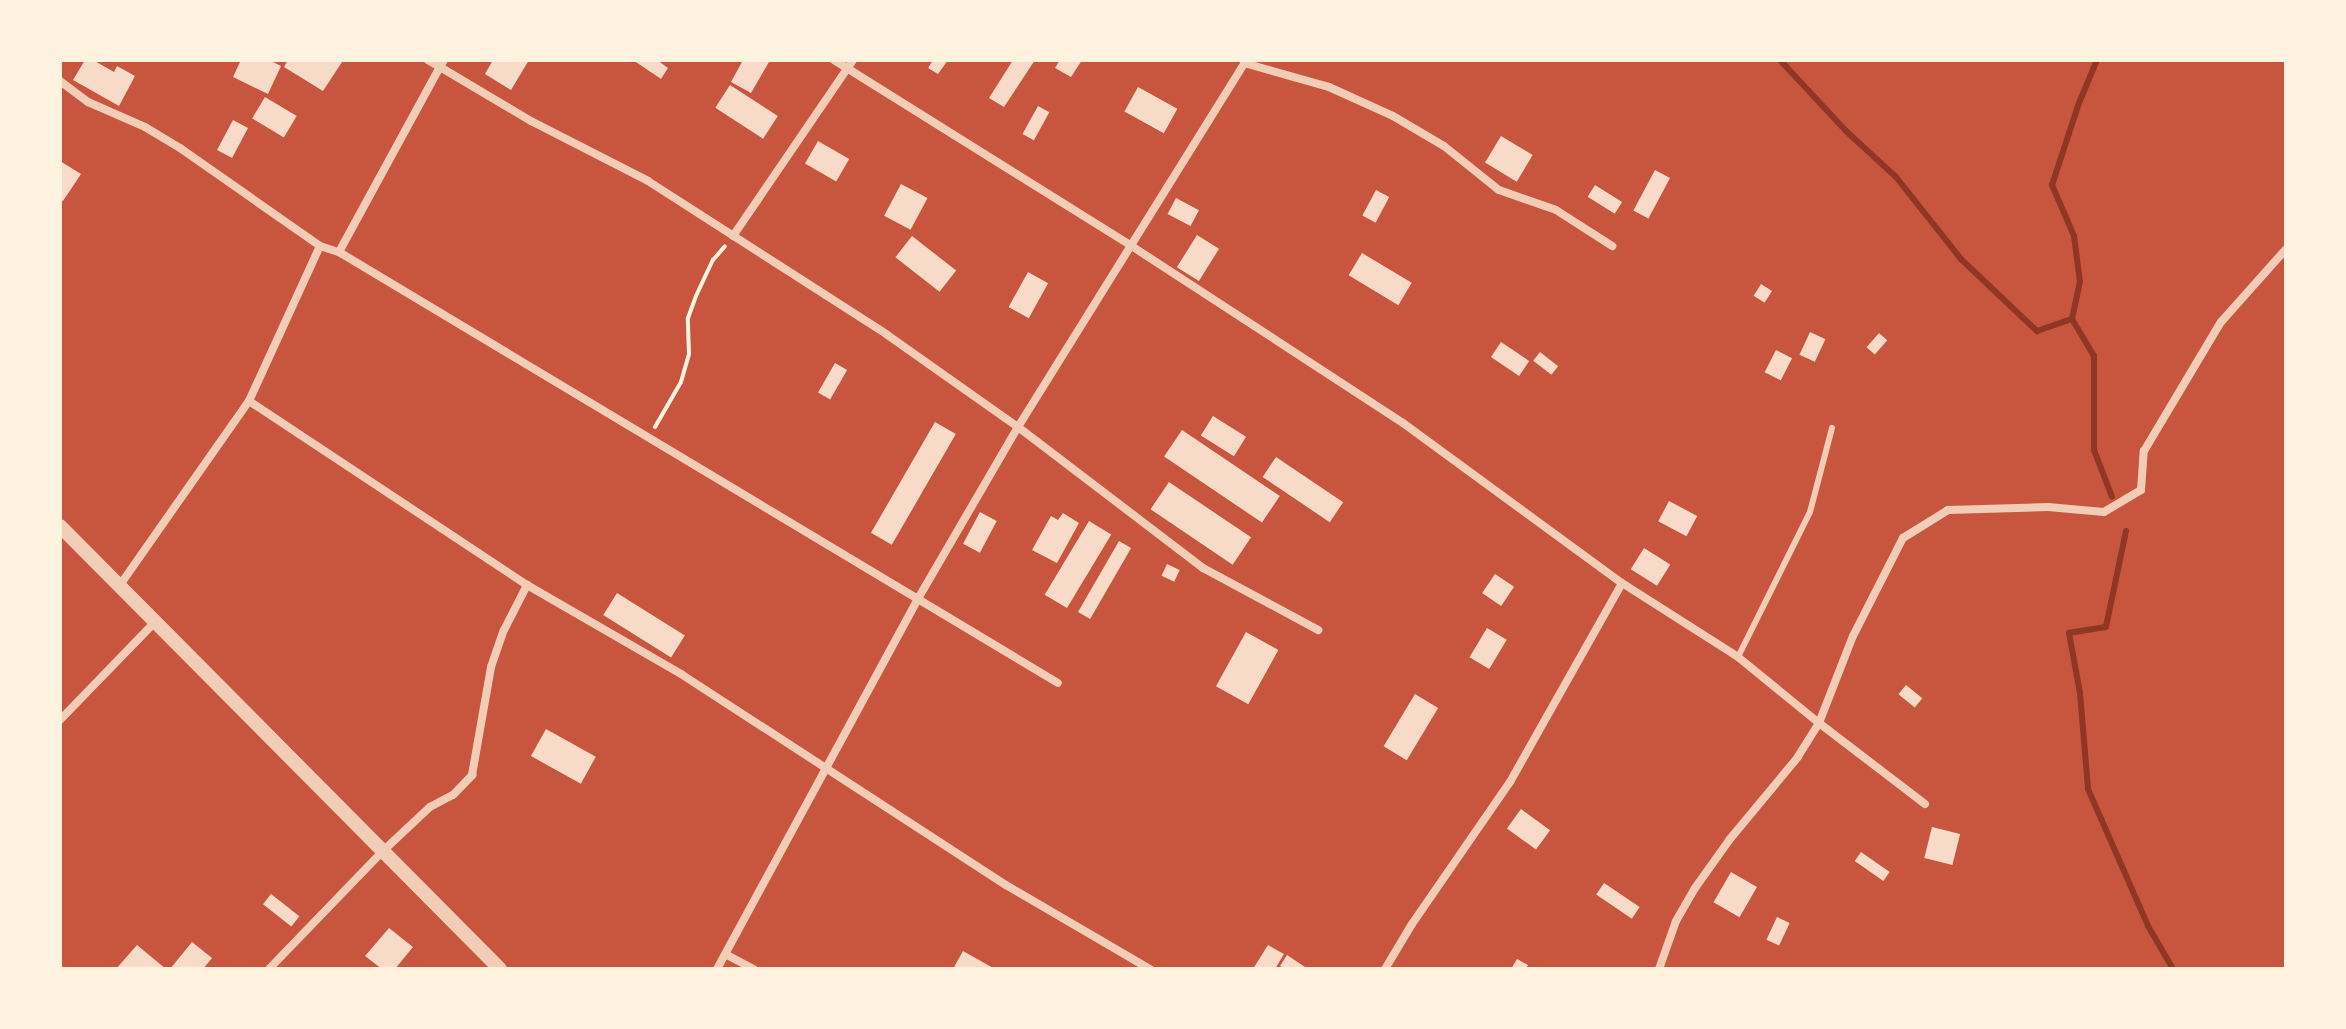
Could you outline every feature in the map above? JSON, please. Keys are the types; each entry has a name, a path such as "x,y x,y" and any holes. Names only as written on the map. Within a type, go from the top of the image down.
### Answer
{"street":[{"path":"428,60 442,63 531,121 648,181 886,334 1018,427 1203,568 1318,630"},
{"path":"834,60 1130,245 1403,423 1622,583 1738,657 1925,804"},
{"path":"733,236 853,60"},
{"path":"717,969 919,597 1018,427 1245,62 1329,87 1393,116 1444,146 1499,190 1556,210 1612,246"},
{"path":"339,252 442,63"},
{"path":"60,81 88,102 145,127 180,148 320,246 339,252 1058,683"},
{"path":"120,585 249,401 320,246"},
{"path":"1659,969 1676,921 1695,888 1730,839 1798,757 1819,723 1853,636 1903,538 1948,510 2048,507 2104,512 2141,490 2144,451 2221,322 2286,249"},
{"path":"249,401 527,585 681,674 1006,885 1150,969"},
{"path":"60,526 157,620 500,969"},
{"path":"1385,969 1412,924 1510,782 1622,583"},
{"path":"269,969 384,850 430,807 453,795 472,775 491,667 504,630 527,585"},
{"path":"60,720 157,620"},
{"path":"727,955 753,969"}],"lane":[{"path":"1738,657 1810,512 1832,428"}],"path":[{"path":"648,440 681,382 689,354 688,318 696,296 713,260 733,236"}],"building":[{"path":"85,60 93,60 114,72 117,66 135,76 119,106 73,80"},
{"path":"241,60 269,60 281,66 268,94 233,77"},
{"path":"288,60 342,62 323,91 284,67"},
{"path":"493,60 529,60 511,90 485,74"},
{"path":"633,60 657,60 668,68 661,79"},
{"path":"743,60 769,62 751,93 731,82"},
{"path":"933,60 948,60 938,74 928,68"},
{"path":"1013,60 1035,60 1004,107 989,98"},
{"path":"1060,60 1082,60 1071,77 1055,68"},
{"path":"730,85 778,116 763,139 715,108"},
{"path":"1138,87 1177,109 1164,133 1124,111"},
{"path":"265,97 297,116 284,137 252,118"},
{"path":"1038,106 1049,112 1034,140 1022,134"},
{"path":"233,120 248,128 232,158 217,150"},
{"path":"1501,136 1533,155 1517,182 1485,163"},
{"path":"818,141 849,159 836,182 805,164"},
{"path":"60,161 81,174 63,201 60,199"},
{"path":"1655,170 1670,178 1648,219 1633,211"},
{"path":"901,184 927,198 911,230 884,216"},
{"path":"1595,185 1622,202 1615,214 1588,197"},
{"path":"1376,190 1389,197 1376,223 1362,216"},
{"path":"1176,198 1199,210 1191,226 1168,214"},
{"path":"1197,235 1219,249 1199,281 1177,267"},
{"path":"912,236 956,270 940,292 895,257"},
{"path":"1362,253 1412,283 1398,305 1349,275"},
{"path":"1028,272 1048,283 1029,318 1009,307"},
{"path":"1761,284 1772,291 1765,303 1754,296"},
{"path":"1810,332 1825,339 1815,362 1799,355"},
{"path":"1879,333 1887,340 1875,355 1867,347"},
{"path":"1501,342 1529,361 1519,376 1491,357"},
{"path":"1776,350 1792,358 1781,380 1765,372"},
{"path":"1540,352 1558,366 1551,375 1533,361"},
{"path":"835,363 847,370 830,399 818,392"},
{"path":"1213,416 1246,437 1234,456 1201,436"},
{"path":"935,422 956,434 892,545 871,533"},
{"path":"1182,430 1280,496 1262,523 1164,457"},
{"path":"1276,457 1343,502 1330,522 1263,477"},
{"path":"1169,482 1251,537 1233,565 1151,509"},
{"path":"1669,501 1697,516 1686,536 1658,521"},
{"path":"980,512 997,521 980,553 963,544"},
{"path":"1063,513 1079,523 1057,563 1032,550 1051,516 1058,520"},
{"path":"1089,521 1111,534 1067,608 1045,595"},
{"path":"1119,541 1131,548 1090,619 1078,612"},
{"path":"1644,548 1670,564 1657,586 1631,569"},
{"path":"1167,564 1180,570 1174,582 1162,576"},
{"path":"1495,574 1514,587 1501,606 1482,593"},
{"path":"617,593 685,635 671,657 603,615"},
{"path":"1487,628 1507,640 1489,669 1469,657"},
{"path":"1246,632 1278,650 1248,704 1216,686"},
{"path":"1906,685 1922,698 1915,708 1898,694"},
{"path":"1415,694 1438,708 1407,760 1384,746"},
{"path":"546,729 596,757 581,784 531,756"},
{"path":"1521,809 1550,830 1536,850 1507,828"},
{"path":"1932,827 1960,834 1952,865 1924,858"},
{"path":"1861,852 1890,872 1883,881 1855,861"},
{"path":"1731,872 1757,887 1739,917 1714,902"},
{"path":"1604,883 1640,907 1632,919 1596,895"},
{"path":"271,894 299,916 291,926 263,904"},
{"path":"1777,917 1790,923 1779,946 1766,940"},
{"path":"389,928 413,947 395,969 382,969 365,956"},
{"path":"192,942 212,958 203,969 170,969"},
{"path":"137,945 166,969 116,969"},
{"path":"1268,945 1284,954 1275,969 1253,969"},
{"path":"963,951 995,969 953,969"},
{"path":"1287,955 1308,969 1284,969 1280,966"},
{"path":"1517,959 1528,965 1526,969 1511,969"}],"waterway":[{"path":"1780,60 1846,131 1896,177 1961,259 2037,331 2072,319 2094,356 2094,450 2112,497"},
{"path":"2072,319 2080,282 2074,236 2052,185 2097,60"},
{"path":"2126,531 2106,627 2069,633 2080,693 2088,789 2148,926 2173,969"}]}
